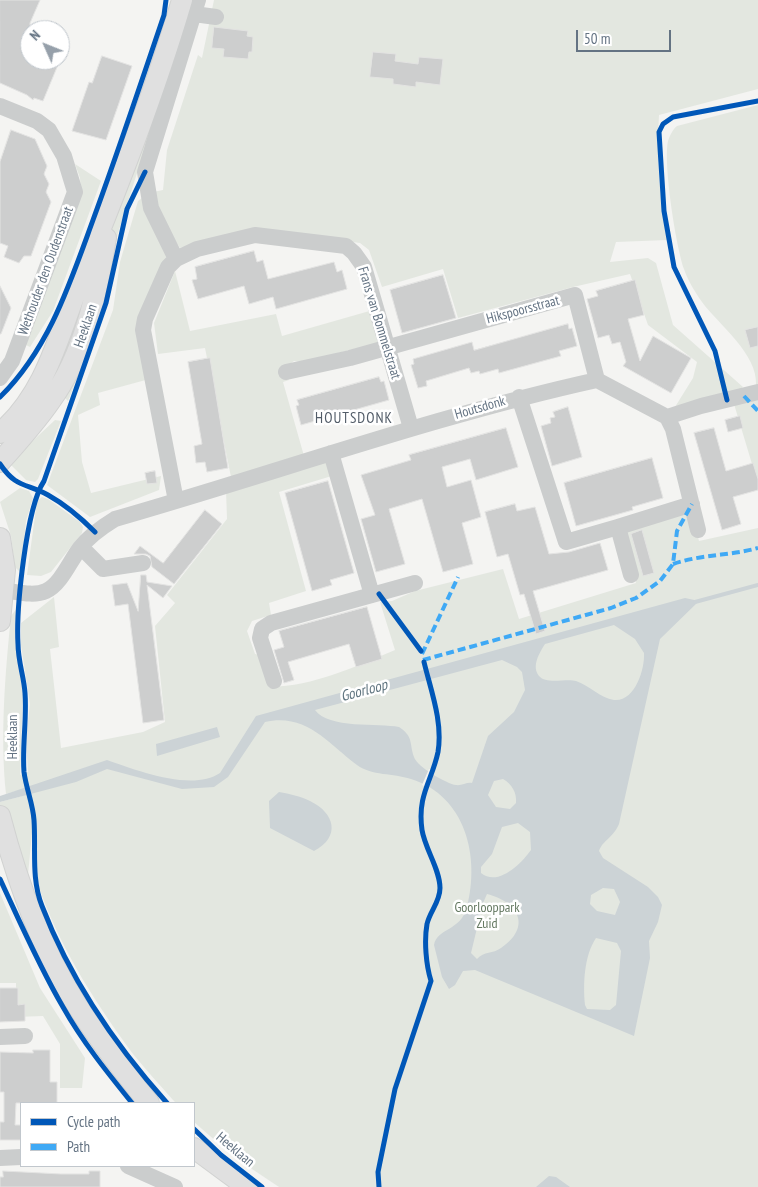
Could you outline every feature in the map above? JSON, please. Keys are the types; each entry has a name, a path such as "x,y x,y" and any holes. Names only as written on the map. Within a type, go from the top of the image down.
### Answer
{"main road":[{"name":"Heeklaan","path":"0,433 33,396 44,376 148,105 192,5"},
{"name":"Heeklaan","path":"0,462 52,399 81,341 97,291 111,204"},
{"path":"0,538 5,570 0,621"},
{"path":"0,816 10,854 31,912 55,966 74,1002 110,1054 148,1102"},
{"name":"Heeklaan","path":"195,1149 247,1187"},
{"path":"195,1153 209,1170 229,1187"}],"street":[{"path":"176,501 143,330 144,319 168,267 176,259 151,208 145,172 192,5 216,17"},
{"name":"Wethouder den Oudenstraat","path":"0,106 37,121 49,130 64,156 75,192 12,361 0,378"},
{"name":"Frans van Bommelstraat","path":"176,259 197,249 255,235 346,246 354,253 364,267 411,428"},
{"name":"Hikspoorsstraat","path":"387,346 575,296 597,380"},
{"path":"286,372 350,358 387,346"},
{"path":"597,380 667,417 673,429 698,530"},
{"name":"Houtsdonk","path":"2,590 21,593 46,591 56,582 81,547 95,532 115,519 411,428 519,397 597,380"},
{"path":"667,417 701,406 758,392"},
{"path":"519,397 566,542 692,504"},
{"path":"331,453 372,595"},
{"path":"618,527 631,575"},
{"path":"81,547 103,569 143,563"},
{"path":"274,682 260,638 262,629 271,624 415,583"},
{"path":"0,1037 25,1036"},
{"path":"0,1158 20,1157"},
{"path":"130,1167 175,1187"}],"green space":[{"path":"214,0 758,0 758,89 659,115 659,178 667,240 616,242 610,262 648,258 656,263 673,325 743,387 734,394 675,407 693,378 697,362 648,325 630,274 573,287 458,318 443,269 382,287 369,250 360,243 258,229 180,248 159,215 153,192 163,190 167,150 198,55 202,58"},
{"path":"166,70 165,85 118,233 100,321 68,401 65,398 85,346 113,225"},
{"path":"758,105 758,484 734,404 756,385 755,373 744,351 702,302 686,273 674,224 667,152 668,141 677,126"},
{"path":"75,164 101,181 53,311 30,347 26,345 81,192 80,178"},
{"path":"142,198 169,258 148,304 153,378 98,393 100,405 78,415 82,462 91,493 161,476 159,490 90,517 47,485 113,310 120,262 138,201"},
{"path":"175,271 190,331 276,314 282,336 373,310 382,342 302,362 294,361 290,364 286,374 289,380 283,382 304,456 231,477 205,348 158,354 154,323"},
{"path":"55,420 61,421 38,479 35,482 26,480 9,463"},
{"name":"Goorlooppark Zuid","path":"331,460 335,475 279,492 306,591 269,603 271,615 252,621 247,631 255,654 261,655 270,687 286,686 318,679 349,669 395,650 380,602 392,601 415,591 503,569 519,619 636,583 622,531 691,511 699,541 758,528 758,1187 279,1187 234,1157 195,1123 195,1102 175,1102 138,1060 94,998 60,938 42,896 32,833 27,885 9,811 0,813 0,802 22,796 20,790 6,794 4,772 4,705 11,616 17,608 16,644 23,694 20,775 28,772 26,739 30,704 21,645 21,623 54,597 59,647 50,649 61,748 143,732 165,722 155,626 175,603 167,595 227,519 226,490"},
{"path":"20,488 29,491 33,498 26,521 21,573 15,567 11,536 0,502"},
{"path":"42,497 48,499 80,522 83,527 82,533 51,572 41,576 27,575 37,501"},
{"path":"0,893 40,988 85,1058 82,1088 60,1088 60,1044 43,1016 16,1017 16,983 0,983"}],"water":[{"path":"685,598 699,601 660,639 619,824 599,851 603,858 648,887 658,897 662,905 658,922 649,941 650,958 634,1036 475,970 463,971 455,985 449,989 442,977 434,945 440,935 460,921 464,915 471,888 469,849 464,831 456,814 445,799 430,787 411,779 363,769 326,739 305,726 280,720 265,722 228,777 214,787 182,789 107,769 76,782 0,802 0,796 107,760 148,774 180,780 208,778 220,773 256,716","holes":["614,625 635,639 644,653 643,667 637,683 628,696 621,699 609,699 576,681 542,679 537,672 536,664 545,644","502,660 517,667 522,672 525,690 514,712 488,736 472,783 452,784 426,770 416,761 409,737 399,727 342,723 322,716 315,710","503,779 513,789 516,803 510,809 496,807 488,795 494,781","518,823 530,832 531,850 515,867 502,876 488,877 481,873 481,867 492,854 502,827","603,888 614,889 620,902 615,915 597,911 590,904 591,895","487,894 507,903 514,909 518,916 519,924 511,940 498,950 477,959 471,953 483,903","596,938 617,943 621,951 616,1005 610,1010 587,1009 585,1005 584,979 589,953"]},
{"path":"217,727 220,737 157,756 156,744"},
{"path":"279,792 306,799 325,812 332,825 328,839 323,845 314,851 270,828 269,801"},
{"path":"549,1176 556,1177 570,1187 536,1187"}],"pier":[{"path":"429,769 434,771 427,788 422,785"}],"building":[{"path":"0,0 40,0 31,20 20,20 20,70 56,70 43,101 34,98 33,100 27,95 0,83"},
{"path":"214,27 248,31 247,36 253,37 252,52 249,52 248,59 223,57 224,49 212,48"},
{"path":"373,52 396,54 395,61 418,64 419,57 443,59 440,85 416,82 416,87 393,84 393,79 370,77"},
{"path":"102,56 132,66 106,140 72,131 89,82 92,83"},
{"path":"11,130 35,139 47,166 44,174 49,184 46,192 51,202 31,256 24,256 19,263 4,257 8,246 0,243 0,162"},
{"path":"254,251 257,262 263,260 268,279 334,262 337,272 342,270 347,289 276,309 273,297 249,304 244,286 198,299 192,280 197,279 195,267"},
{"path":"443,275 456,318 402,333 390,290"},
{"path":"635,280 644,315 628,319 640,361 653,336 691,358 671,393 623,366 626,362 620,342 612,344 609,335 598,338 587,299 598,296 596,291"},
{"path":"0,286 11,308 1,334 0,334"},
{"path":"568,324 569,329 572,328 577,346 559,351 561,356 499,373 498,369 480,374 479,371 471,373 469,368 426,381 427,386 418,388 411,365 414,364 413,359 472,342 474,350"},
{"path":"758,327 758,346 750,348 745,330"},
{"path":"210,358 228,468 207,472 205,462 196,463 194,446 202,444 188,362"},
{"path":"379,377 381,382 384,381 389,400 301,425 296,406 299,405 297,400"},
{"path":"568,407 582,457 552,466 541,426 551,423 550,418 555,417 553,412"},
{"path":"740,416 743,428 728,432 725,420"},
{"path":"506,428 518,467 476,480 470,459 442,467 447,487 471,480 481,517 462,523 473,564 443,572 422,499 389,509 405,564 376,572 361,519 375,515 361,475 411,460 409,455"},
{"path":"714,428 726,471 753,463 758,479 758,490 733,497 741,524 722,530 694,433"},
{"path":"652,458 663,498 632,507 633,510 576,526 564,483"},
{"path":"155,471 157,483 147,484 145,473"},
{"path":"328,481 354,573 330,580 332,585 312,591 285,493"},
{"path":"515,504 517,511 535,507 549,554 569,552 600,543 608,570 533,591 545,631 536,634 524,594 520,595 508,554 497,557 485,512"},
{"path":"205,510 222,524 174,584 152,567 150,556 134,554 140,546 163,563"},
{"path":"642,530 654,573 643,576 631,534"},
{"path":"141,575 146,575 147,582 172,586 163,598 147,585 164,720 143,723 128,604 115,606 112,585 127,583 138,611"},
{"path":"367,607 382,659 356,667 349,644 288,662 294,680 284,683 274,650 284,647 279,631"},
{"path":"0,988 18,988 18,1005 25,1004 25,1021 0,1022"},
{"path":"33,1050 50,1050 50,1082 57,1082 57,1102 16,1103 15,1125 20,1125 20,1140 0,1140 0,1122 4,1122 4,1092 0,1092 0,1052 33,1053"},
{"path":"3,1171 89,1174 89,1171 100,1171 100,1187 0,1187 0,1177 3,1177"}],"waterway":[{"name":"Goorloop","path":"695,602 758,585"}],"marked path":[{"path":"744,396 758,411"},
{"path":"423,660 611,608 636,598 660,581 673,564 677,531 692,504"},
{"path":"673,564 695,558 758,548"},
{"path":"422,654 458,577"}],"cycle path":[{"path":"0,397 32,358 45,337 66,291 129,118 164,15 166,0"},
{"path":"727,400 715,351 674,267 664,211 659,132 663,124 673,117 758,101"},
{"path":"145,172 127,209 106,303 32,513 27,535 21,585 18,644 25,693 24,772 33,814 36,885 42,906 53,933 80,985 129,1058 166,1102"},
{"path":"0,464 16,481 55,499 95,532"},
{"path":"379,594 421,651"},
{"path":"379,1187 378,1172 395,1089 431,981 426,953 426,931 428,919 440,893 438,874 424,837 421,818 423,798 438,752 439,741 436,707 424,662"},
{"path":"0,879 38,960 70,1020 95,1056 131,1102"},
{"path":"195,1130 221,1155 262,1187"}],"district":[{"name":"HOUTSDONK","path":"354,419"}]}
